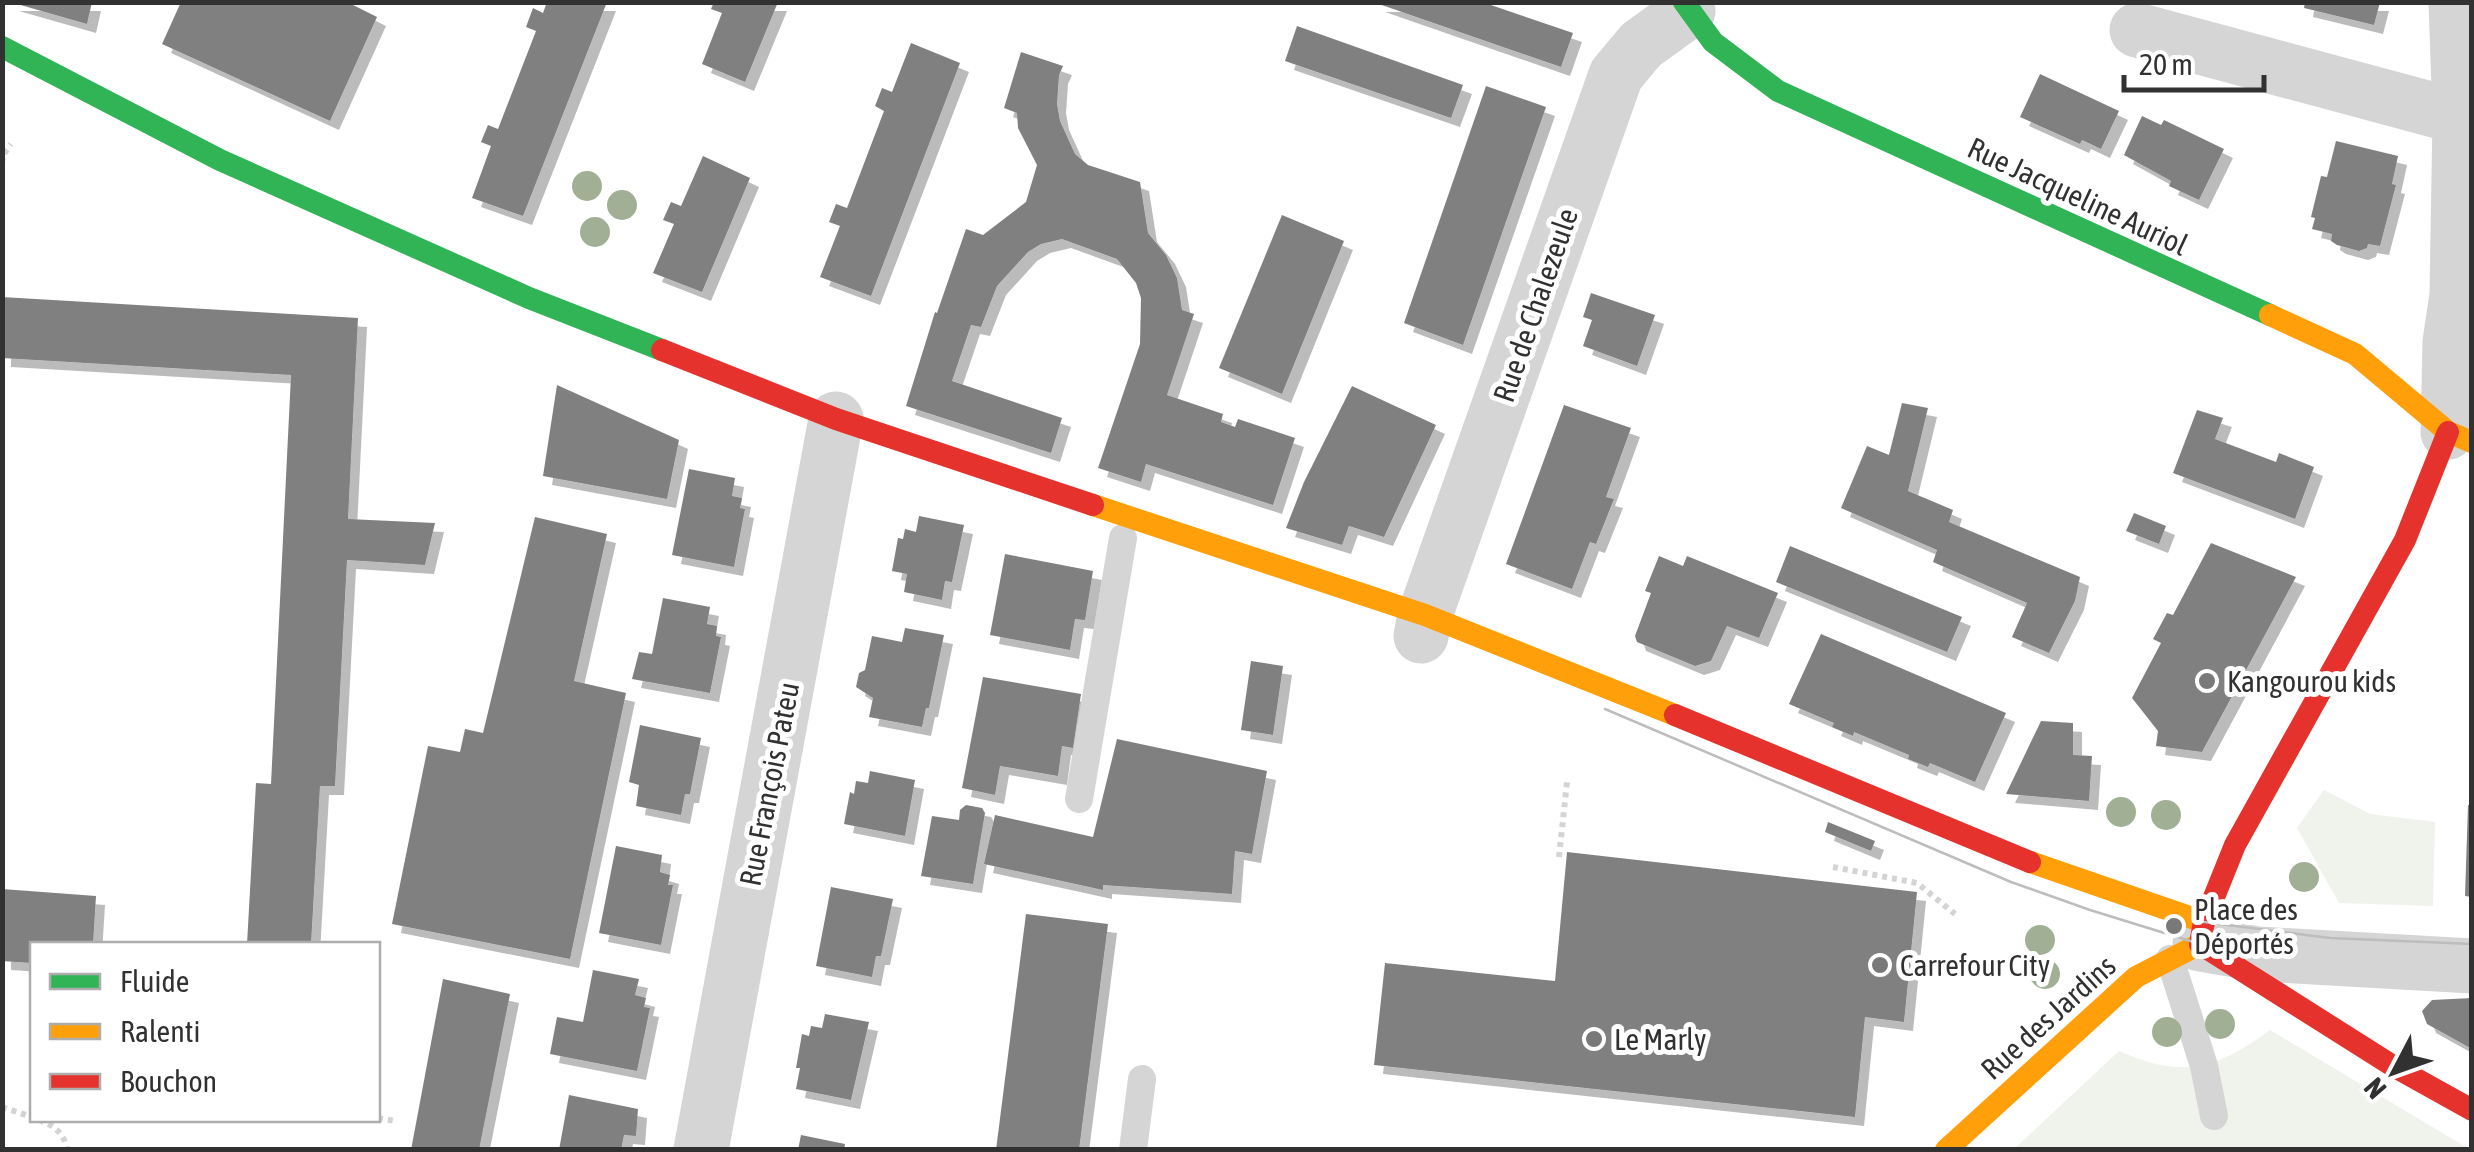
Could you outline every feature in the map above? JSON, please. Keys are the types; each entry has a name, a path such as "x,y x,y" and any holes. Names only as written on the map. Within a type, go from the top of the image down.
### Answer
{"street":[{"path":"2191,942 2235,845 2460,437 2450,342 2456,311 2460,117 2456,2"},
{"name":"Rue Jacqueline Auriol","path":"1686,7 1706,37 1735,63 1778,91 2355,354 2460,437"},
{"name":"Rue de Chalezeule","path":"1423,626 1616,74 1641,45 1686,7"},
{"path":"2137,30 2460,117"},
{"path":"2,47 220,160 834,430 1423,626 2008,854 2191,942 2472,1110"},
{"path":"2,70 199,170 543,324 1123,538 1423,626"},
{"name":"Rue François Pateu","path":"701,1150 834,430"},
{"path":"2191,942 2258,954 2472,966"},
{"name":"Rue des Jardins","path":"1946,1150 2136,977 2191,942"}],"lane":[{"path":"1079,799 1123,538"},
{"path":"2191,942 2204,1066 2214,1116"},
{"path":"1133,1150 1142,1078"}],"path":[{"path":"2,163 11,144"},
{"path":"1559,857 1567,782"},
{"path":"1832,867 1917,883 1955,914"},
{"path":"2,1107 30,1116"},
{"path":"380,1118 395,1122"},
{"path":"47,1122 66,1142 67,1150"}],"shaded area":[{"path":"2324,790 2370,814 2435,822 2433,906 2339,903 2297,828"},
{"path":"2270,1030 2471,1150 2013,1150 2119,1051 2162,1065 2198,1066 2232,1054"}],"building":[{"path":"10,2 92,2 87,24"},
{"path":"181,2 347,2 377,17 330,121 162,44"},
{"path":"547,2 607,2 523,216 472,198 491,146 481,142 488,125 498,129 536,31 526,27 533,8 543,13"},
{"path":"714,2 778,2 745,82 702,64 722,13 711,9"},
{"path":"1482,2 1573,33 1561,67 1376,3"},
{"path":"2305,2 2380,2 2374,25 2304,8"},
{"path":"1297,26 1463,85 1451,118 1285,61"},
{"path":"911,43 960,63 871,296 820,277 840,226 829,222 836,204 847,208 884,111 875,106 882,88 892,92"},
{"path":"1021,52 1063,66 1057,104 1075,154 1088,165 1140,182 1148,233 1166,255 1177,278 1182,310 1194,314 1167,395 1223,414 1221,422 1235,427 1238,419 1295,438 1273,505 1146,464 1141,482 1098,468 1140,344 1141,298 1136,283 1117,259 1062,239 1028,252 997,286 981,327 971,325 952,381 1062,418 1051,453 906,406 966,229 983,235 1026,202 1037,165 1018,128 1017,113 1004,108"},
{"path":"2040,74 2119,111 2101,149 2082,140 2080,144 2020,117"},
{"path":"1486,86 1546,107 1463,345 1404,323"},
{"path":"2142,116 2161,125 2164,120 2224,149 2199,200 2169,186 2171,181 2124,155"},
{"path":"2336,141 2398,156 2392,184 2396,185 2380,246 2368,244 2359,251 2337,245 2331,241 2332,234 2312,229 2321,176 2327,177"},
{"path":"703,156 750,178 702,292 653,273 674,224 663,220 671,202 681,206"},
{"path":"1282,215 1344,241 1282,394 1219,368"},
{"path":"1591,293 1655,315 1637,366 1583,346 1592,320 1583,317"},
{"path":"2,297 358,318 348,519 435,523 425,565 347,560 335,786 320,786 311,942 247,942 256,783 271,784 291,375 2,358"},
{"path":"557,385 679,440 667,499 543,476"},
{"path":"1352,386 1436,425 1384,537 1349,526 1342,545 1286,528 1304,482"},
{"path":"1902,403 1928,408 1908,491 1953,510 1949,522 2080,577 2075,601 2049,653 2012,637 2027,603 1933,562 1937,550 1841,508 1867,446 1889,455"},
{"path":"1564,405 1631,428 1606,497 1614,499 1596,544 1590,542 1572,589 1506,564"},
{"path":"2197,410 2223,418 2215,439 2276,462 2279,453 2314,467 2295,519 2173,473"},
{"path":"689,469 735,478 732,496 742,498 740,508 745,509 734,567 672,555"},
{"path":"2134,513 2166,526 2159,544 2126,531"},
{"path":"919,516 964,525 952,582 945,581 942,600 904,592 907,574 892,571 898,538 903,539 905,529 916,532"},
{"path":"535,517 607,534 574,681 626,693 570,959 392,924 428,746 460,752 465,729 483,733"},
{"path":"2211,543 2296,577 2202,752 2156,746 2158,731 2132,698 2161,643 2153,639 2167,613 2173,615"},
{"path":"1790,546 1962,617 1947,652 1776,582"},
{"path":"1005,554 1093,571 1085,620 1075,619 1070,650 990,635"},
{"path":"1659,556 1683,566 1687,556 1778,593 1759,638 1727,626 1711,661 1695,666 1637,642 1635,636 1651,593 1645,591"},
{"path":"663,598 710,607 707,624 717,626 716,636 721,637 710,693 632,679 639,652 652,654"},
{"path":"905,628 944,635 922,727 869,717 873,698 856,687 859,673 865,670 872,636 902,642"},
{"path":"1821,634 2006,713 1975,782 1930,763 1928,767 1908,759 1909,755 1854,732 1853,736 1832,727 1834,723 1789,704"},
{"path":"1251,661 1283,666 1273,735 1241,730"},
{"path":"983,677 1081,694 1073,748 1062,746 1058,776 1000,766 995,795 962,788"},
{"path":"2041,721 2073,723 2073,755 2092,756 2089,801 2006,794"},
{"path":"640,725 701,738 690,794 685,794 681,815 636,806 639,785 629,782"},
{"path":"1117,739 1267,771 1252,854 1235,851 1232,894 1103,885 1103,890 984,864 995,815 1093,837"},
{"path":"870,771 915,780 905,836 844,824 850,792 854,794 856,781 868,783"},
{"path":"966,805 982,808 985,813 973,884 921,876 932,816 959,820 960,810"},
{"path":"2468,805 2472,805 2472,897 2465,896"},
{"path":"1828,822 1875,841 1871,851 1825,832"},
{"path":"616,846 662,855 660,872 670,875 668,885 673,885 661,945 599,933"},
{"path":"1567,852 1917,892 1904,1022 1865,1017 1855,1117 1374,1065 1385,963 1555,981"},
{"path":"831,887 893,899 881,956 876,956 872,977 816,966"},
{"path":"2,889 96,896 93,942 30,942 30,963 2,961"},
{"path":"1026,914 1108,924 1079,1150 996,1150"},
{"path":"593,970 639,979 635,995 646,998 644,1007 650,1008 637,1071 550,1054 557,1017 583,1022"},
{"path":"443,979 510,994 479,1150 411,1150"},
{"path":"2472,998 2472,1049 2427,1024 2422,1011 2432,1000"},
{"path":"825,1014 869,1022 851,1100 796,1089 802,1034 809,1036 811,1026 822,1028"},
{"path":"569,1095 638,1109 636,1136 624,1135 621,1150 559,1150"},
{"path":"801,1135 845,1144 844,1150 798,1150"}],"tram line":[{"path":"1605,709 2011,882 2200,944"},
{"path":"2204,922 2330,938 2472,944"}],"traffic: fast":[{"path":"1684,2 1713,42 1778,91 2270,315"},
{"path":"2,47 220,160 529,298 662,350"}],"traffic: slow":[{"path":"2270,315 2355,354 2448,432 2472,442"},
{"path":"1093,505 1425,615 1675,715"},
{"path":"2030,862 2204,922"},
{"path":"1946,1150 2136,977 2200,944"}],"traffic: jam":[{"path":"662,350 836,419 1093,505"},
{"path":"2200,944 2204,922 2235,845 2405,540 2448,432"},
{"path":"1675,715 2030,862"},
{"path":"2200,944 2393,1066 2472,1110"}],"place":[{"name":"Kangourou kids","path":"2207,681"},
{"name":"Place des Déportés","path":"2174,926"},
{"name":"Carrefour City","path":"1880,965"},
{"name":"Le Marly","path":"1594,1039"}]}
